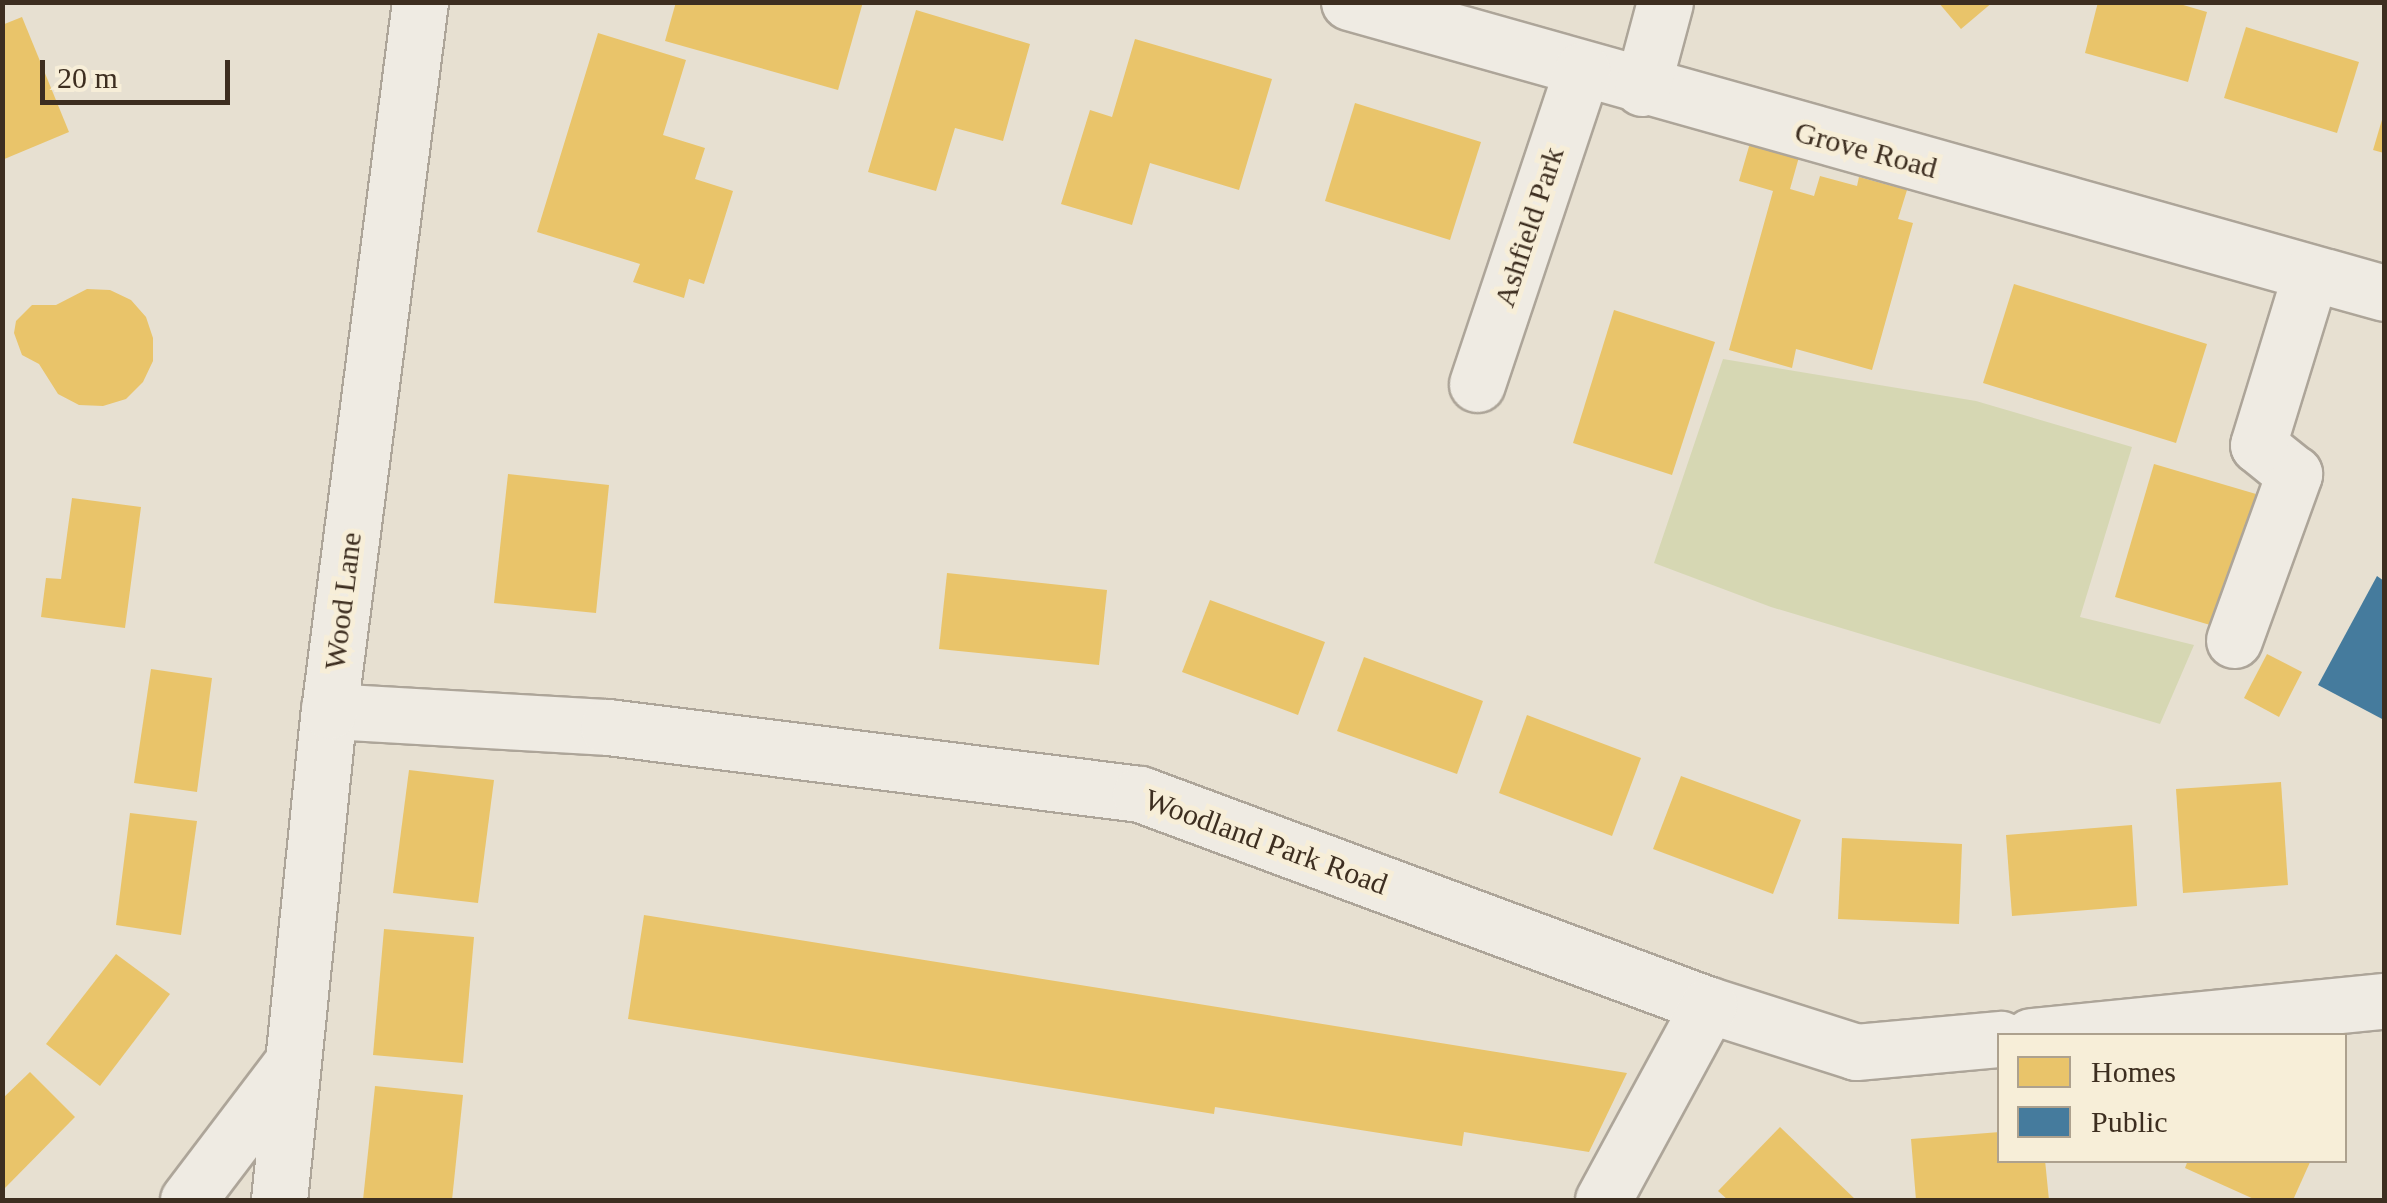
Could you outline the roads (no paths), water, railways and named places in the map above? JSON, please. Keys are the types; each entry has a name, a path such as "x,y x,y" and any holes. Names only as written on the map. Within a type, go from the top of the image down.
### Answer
{"street":[{"name":"Wood Lane","path":"279,1200 329,711 420,2"},
{"name":"Grove Road","path":"1348,2 1642,88 2384,294"},
{"path":"1642,88 1665,2"},
{"name":"Ashfield Park","path":"1478,384 1582,70"},
{"path":"2234,640 2294,474 2258,445 2311,273"},
{"name":"Woodland Park Road","path":"329,711 608,727 1140,794 1710,1005 1856,1052 1997,1038"},
{"path":"2061,1033 2384,1001"},
{"path":"1602,1200 1710,1005"},
{"path":"188,1200 290,1067"}]}
